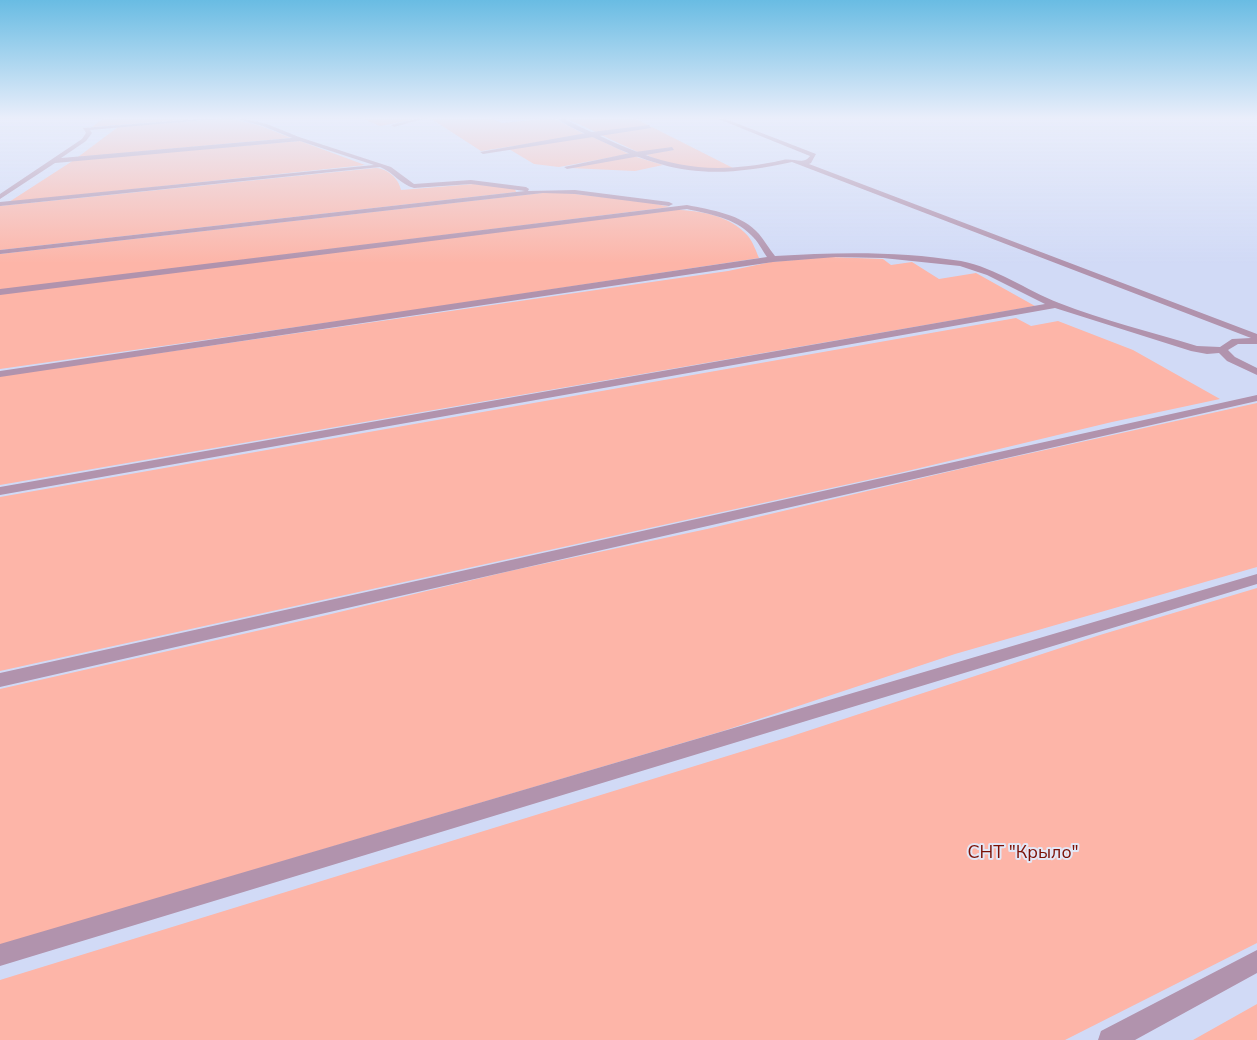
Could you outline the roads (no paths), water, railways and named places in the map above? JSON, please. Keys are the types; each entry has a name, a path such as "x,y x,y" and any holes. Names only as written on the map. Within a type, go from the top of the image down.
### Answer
{"street":[{"path":"0,197 46,167"},
{"path":"0,204 380,167"},
{"path":"386,167 408,184 414,186 471,182 543,191 575,192 687,207 723,216 744,226 754,234 773,259"},
{"path":"676,167 707,171 742,170 759,167"},
{"path":"809,167 1257,337"},
{"path":"0,252 543,191"},
{"path":"0,292 687,207"},
{"path":"0,374 773,259 836,255 883,256 961,264 990,273 1055,305 1195,349 1207,351 1222,350 1236,341 1257,341"},
{"path":"0,491 1055,305"},
{"path":"1222,324 1232,333 1236,341"},
{"path":"1222,350 1231,359 1257,372"},
{"path":"0,680 1257,398"},
{"path":"0,955 1257,579"},
{"path":"1110,1040 1257,961"}],"park label":[{"name":"СНТ \"Крыло\"","path":"1023,854"}]}
